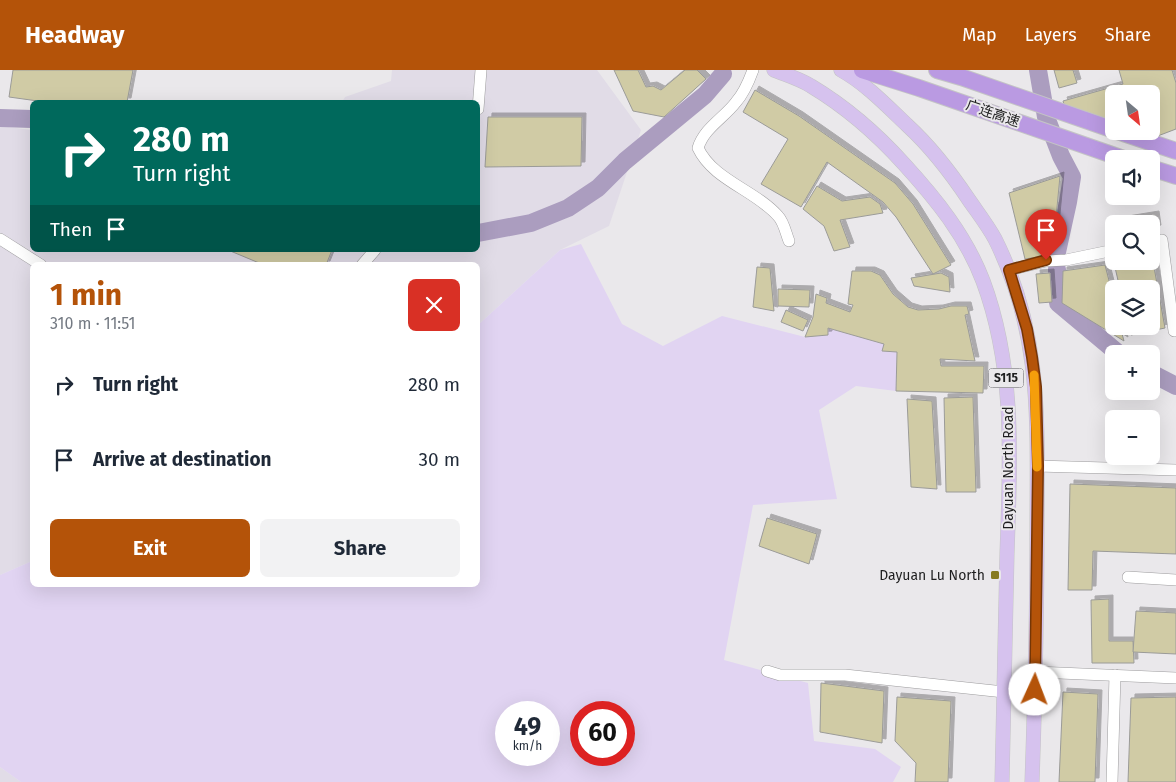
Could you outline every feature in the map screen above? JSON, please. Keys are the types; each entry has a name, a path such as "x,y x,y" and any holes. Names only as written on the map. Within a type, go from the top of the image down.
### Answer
{"highway":[{"name":"广连高速","path":"862,70 1105,152"},
{"name":"广连高速","path":"937,70 1105,127"},
{"name":"广连高速","path":"1142,140 1176,151"},
{"path":"1160,171 1176,176"}],"main road":[{"name":"Dayuan North Road","path":"774,70 810,85 851,113 893,152 940,205 966,243 983,281 996,326 1008,391 1010,464 1002,782"},
{"name":"Dayuan North Road","path":"840,70 848,74 888,107 918,134 941,160 994,238 1009,270 1023,310 1036,387 1038,466 1036,672 1032,782"}],"street":[{"path":"479,100 481,70"},
{"path":"753,70 747,86 736,102 701,138 698,148 704,160 716,171 763,202 780,217 788,241"},
{"path":"0,239 36,262"},
{"path":"1160,240 1162,240 1174,331"},
{"path":"364,262 372,252"},
{"path":"1009,270 1046,260 1066,260 1105,252"},
{"path":"1038,466 1176,470"},
{"path":"1128,577 1176,580"},
{"path":"767,671 780,675 845,675 1004,692"},
{"path":"1036,672 1176,678"},
{"path":"1112,782 1115,675"}],"shaded area":[{"path":"392,70 597,70 641,130 609,226 560,250 480,323 480,262 30,262 30,562 0,575 0,126 30,130 30,252 480,252 480,100 343,100 345,97 391,81"},
{"path":"581,244 622,324 663,346 722,316 805,337 828,335 828,328 884,344 883,351 897,352 896,391 856,386 819,410 837,499 753,505 724,660 808,683 814,741 875,749 901,767 893,782 21,782 0,767 0,575 30,562 30,587 480,587 480,323 560,250"},
{"path":"0,767 21,782 0,782"}],"building":[{"path":"13,70 133,70 127,100 31,100 9,97"},
{"path":"614,70 638,70 646,87 653,86 661,90 685,70 697,70 706,79 664,117 633,111"},
{"path":"1054,70 1073,70 1077,83 1059,88"},
{"path":"1119,70 1172,70 1176,83 1176,129 1160,135 1160,85 1119,85 1123,84"},
{"path":"1105,89 1105,135 1070,123 1063,101"},
{"path":"755,90 799,116 895,183 913,204 951,265 933,274 896,217 883,202 827,162 801,207 761,184 788,139 743,112"},
{"path":"488,117 582,117 581,166 485,167"},
{"path":"1119,140 1147,140 1134,145"},
{"path":"1060,176 1055,228 1044,256 1025,259 1009,193"},
{"path":"817,186 842,201 870,197 880,204 883,213 840,220 850,247 834,251 824,226 803,209"},
{"path":"233,252 331,252 327,262 257,262"},
{"path":"1105,265 1109,280 1105,280 1105,329 1062,303 1063,271"},
{"path":"757,267 770,268 774,311 753,307"},
{"path":"1116,270 1155,270 1156,280 1118,280"},
{"path":"852,271 871,271 880,275 893,294 908,307 918,310 967,306 969,314 965,315 975,361 940,359 941,366 984,366 983,393 896,391 897,352 882,351 884,344 828,328 828,335 805,337 813,317 816,294 827,298 826,303 850,312 853,305 848,304"},
{"path":"941,273 949,277 950,292 914,286 911,278"},
{"path":"1050,273 1052,302 1039,303 1036,274"},
{"path":"778,289 810,290 809,307 778,306"},
{"path":"1160,300 1165,328 1160,329"},
{"path":"786,310 808,320 803,331 781,322"},
{"path":"1114,335 1122,335 1124,341"},
{"path":"973,397 976,492 946,492 944,398"},
{"path":"907,399 932,401 937,489 911,487"},
{"path":"1070,484 1176,488 1176,554 1093,551 1092,590 1068,590"},
{"path":"767,518 817,534 809,564 759,546"},
{"path":"1109,599 1109,641 1133,641 1134,663 1092,663 1091,600"},
{"path":"1136,611 1176,613 1176,654 1133,652"},
{"path":"821,683 884,691 882,743 820,732"},
{"path":"1063,692 1098,694 1095,782 1059,782"},
{"path":"897,697 951,701 948,782 915,782 916,763 895,741"},
{"path":"1176,697 1176,782 1128,782 1131,698"}],"waterway":[{"path":"1038,70 1046,117 1061,156 1072,177 1057,252"},
{"path":"480,233 531,223 568,208 598,188 625,161 705,95 723,74"},
{"path":"0,118 30,119"},
{"path":"1057,269 1058,303 1108,345"},
{"path":"1160,378 1176,386"}],"slow traffic":[{"path":"1034,375 1036,387 1037,467"}],"place":[{"name":"Dayuan Lu North","path":"995,575"}],"route":[{"path":"1035,690 1038,466 1036,387 1023,310 1009,270 1046,260"}]}
